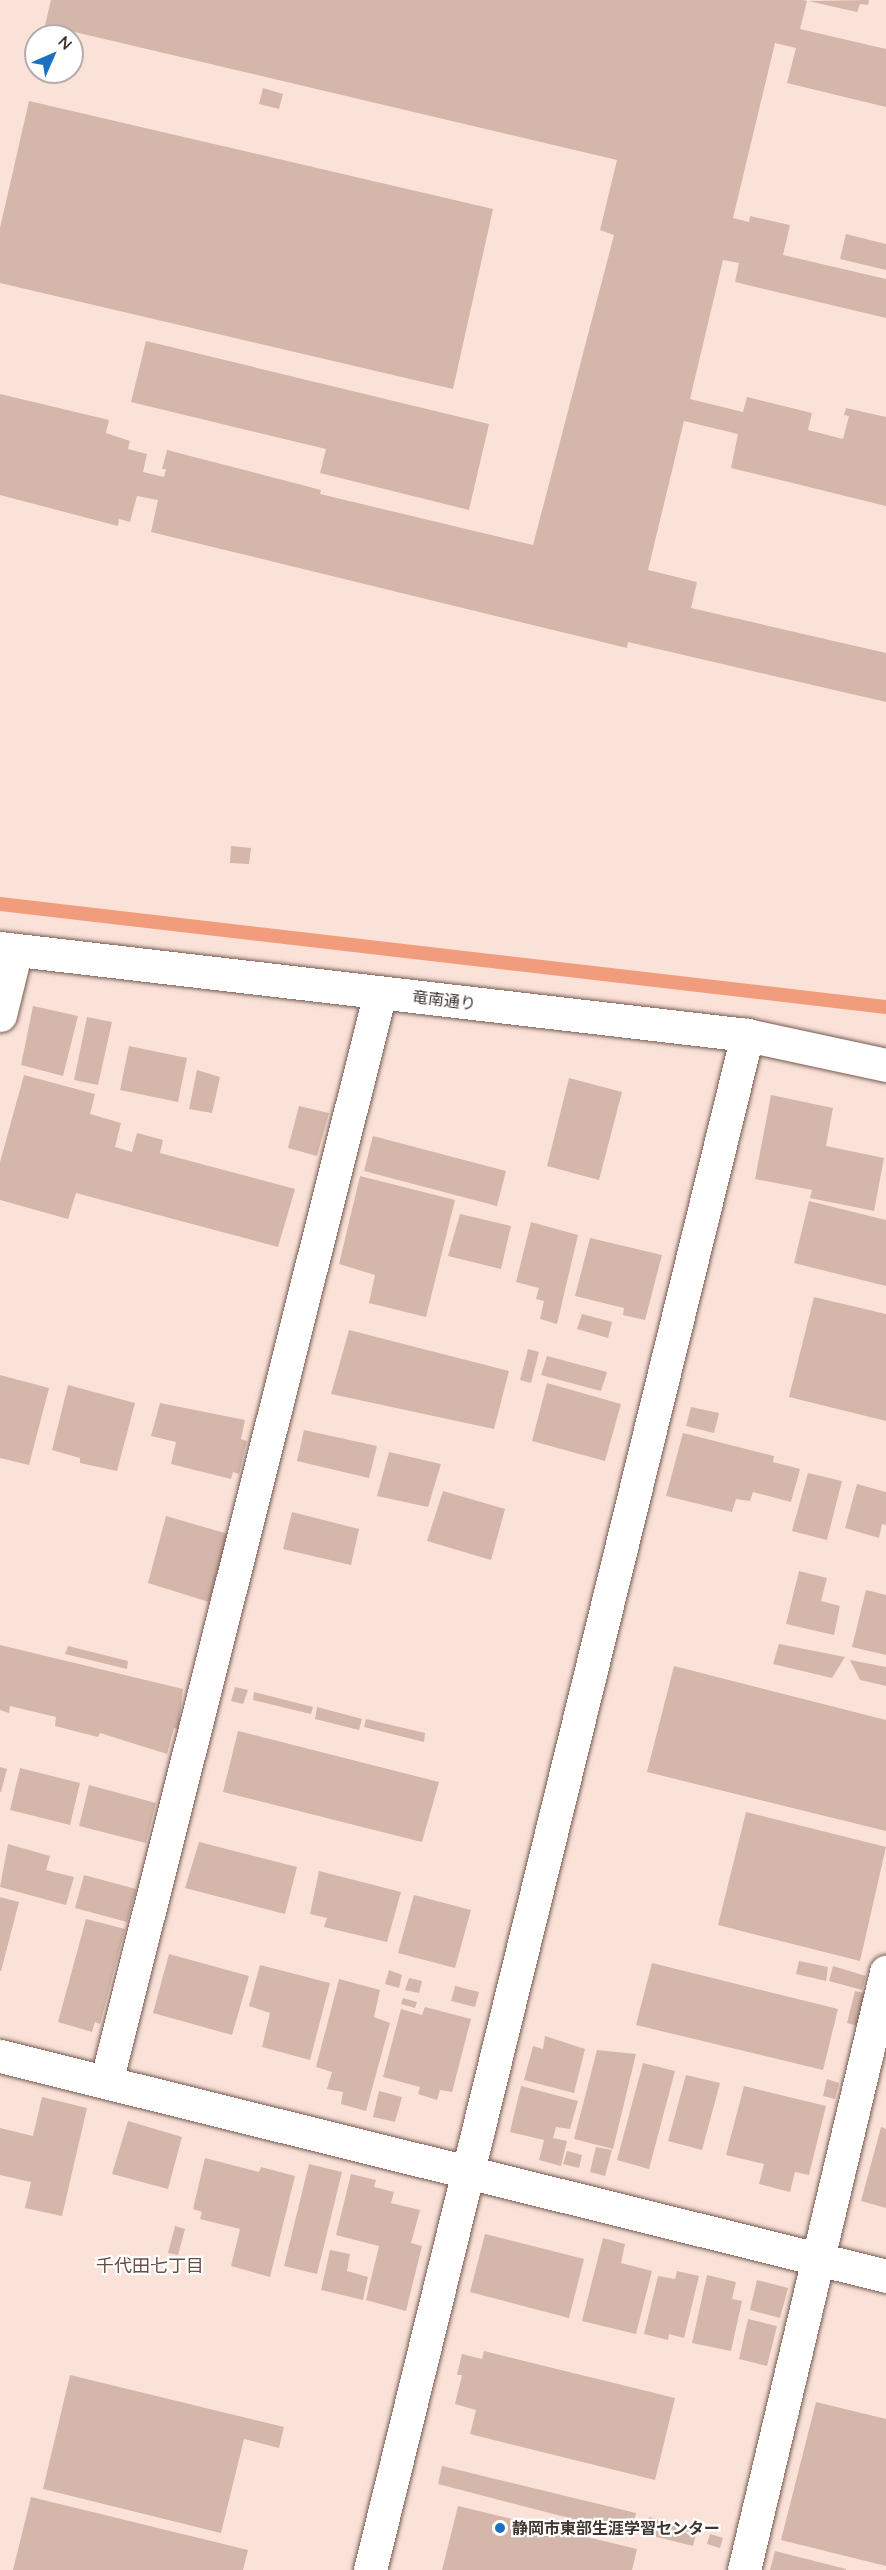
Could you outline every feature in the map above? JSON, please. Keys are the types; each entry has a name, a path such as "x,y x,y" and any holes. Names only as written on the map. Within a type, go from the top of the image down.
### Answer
{"street":[{"name":"竜南通り","path":"8,949 747,1035 886,1065"},
{"path":"0,1015 8,949"},
{"path":"106,2082 380,993"},
{"path":"370,2570 466,2171 747,1035"},
{"path":"744,2570 886,1972"},
{"path":"0,2056 886,2276"}],"building":[{"path":"51,0 803,0 807,1 800,29 886,49 886,107 787,83 796,48 775,43 733,218 749,222 750,216 790,225 783,255 886,279 886,318 735,282 739,263 723,260 690,399 743,412 747,397 812,413 808,430 843,439 849,416 844,415 846,408 886,417 886,506 731,468 738,434 684,421 648,570 697,582 691,608 886,653 886,702 628,642 627,648 151,532 158,500 137,496 130,522 119,519 118,526 0,495 0,394 109,420 106,433 130,441 128,449 147,454 143,472 164,477 166,469 162,469 167,450 321,490 320,494 533,545 614,235 600,230 617,160 84,34 84,24 45,24"},
{"path":"869,0 868,5 860,4 857,12 808,1"},
{"path":"263,88 283,94 279,109 259,104"},
{"path":"29,101 493,209 453,389 0,283 0,228"},
{"path":"846,234 886,244 886,270 840,259"},
{"path":"146,341 489,424 469,510 320,473 326,449 131,402"},
{"path":"231,846 251,848 249,864 230,863"},
{"path":"33,1006 78,1016 63,1076 21,1065"},
{"path":"87,1017 112,1022 98,1085 74,1080"},
{"path":"129,1046 187,1058 178,1102 120,1090"},
{"path":"197,1070 220,1077 212,1113 189,1109"},
{"path":"24,1075 95,1094 90,1114 121,1123 115,1147 132,1152 137,1133 163,1140 160,1153 295,1189 278,1247 76,1193 68,1219 0,1200 0,1162"},
{"path":"569,1078 622,1092 599,1180 547,1166"},
{"path":"771,1095 833,1108 826,1146 884,1158 874,1211 810,1198 812,1190 755,1179"},
{"path":"299,1106 329,1113 317,1156 288,1148"},
{"path":"373,1136 506,1171 497,1206 364,1171"},
{"path":"360,1176 455,1200 426,1317 369,1303 375,1275 339,1264"},
{"path":"809,1201 886,1220 886,1286 794,1263"},
{"path":"460,1214 511,1226 501,1269 448,1256"},
{"path":"531,1222 578,1235 557,1324 540,1319 544,1301 536,1299 539,1288 516,1282"},
{"path":"590,1238 662,1255 645,1320 623,1315 624,1308 575,1296"},
{"path":"814,1297 886,1314 886,1421 789,1397"},
{"path":"582,1314 612,1322 608,1338 577,1329"},
{"path":"349,1330 509,1371 494,1429 331,1394"},
{"path":"528,1349 539,1352 531,1383 520,1380"},
{"path":"547,1356 607,1372 601,1391 541,1375"},
{"path":"0,1375 49,1388 29,1465 0,1458"},
{"path":"547,1383 621,1404 605,1461 532,1441"},
{"path":"68,1385 135,1403 117,1471 80,1463 80,1458 52,1450"},
{"path":"160,1403 245,1420 241,1439 247,1441 239,1474 233,1472 231,1479 171,1464 176,1442 151,1436"},
{"path":"691,1407 719,1413 714,1433 686,1426"},
{"path":"304,1430 377,1446 369,1478 297,1461"},
{"path":"683,1433 774,1456 773,1462 800,1469 791,1502 753,1492 750,1501 736,1499 732,1512 666,1496"},
{"path":"389,1452 441,1464 428,1507 377,1496"},
{"path":"808,1473 842,1481 827,1540 792,1531"},
{"path":"857,1484 886,1492 886,1525 882,1524 879,1538 845,1528"},
{"path":"443,1491 505,1509 491,1560 427,1541"},
{"path":"292,1512 359,1529 351,1565 283,1549"},
{"path":"166,1516 228,1534 209,1602 148,1583"},
{"path":"799,1571 827,1578 821,1601 840,1606 834,1635 786,1624"},
{"path":"866,1590 886,1595 886,1655 852,1647"},
{"path":"779,1644 845,1657 832,1678 773,1664"},
{"path":"0,1645 183,1689 178,1729 174,1728 167,1754 100,1733 98,1737 55,1726 56,1717 10,1706 9,1713 0,1710"},
{"path":"68,1646 128,1661 127,1669 65,1654"},
{"path":"850,1660 886,1667 886,1686 860,1680"},
{"path":"674,1666 886,1720 886,1831 647,1772"},
{"path":"235,1687 248,1690 243,1704 231,1701"},
{"path":"254,1692 313,1707 311,1714 253,1700"},
{"path":"317,1707 362,1719 359,1730 315,1719"},
{"path":"366,1719 425,1733 424,1742 364,1727"},
{"path":"238,1731 439,1782 422,1842 223,1792"},
{"path":"0,1767 7,1769 1,1792 0,1792"},
{"path":"20,1768 80,1783 70,1825 10,1810"},
{"path":"89,1785 156,1803 146,1843 79,1826"},
{"path":"746,1812 886,1847 860,1961 718,1925"},
{"path":"199,1842 297,1867 285,1914 185,1888"},
{"path":"8,1844 50,1856 46,1870 74,1877 66,1905 0,1887"},
{"path":"319,1871 401,1892 387,1942 324,1927 327,1918 310,1914"},
{"path":"84,1875 136,1889 127,1922 75,1908"},
{"path":"414,1895 471,1910 455,1968 398,1953"},
{"path":"0,1897 19,1902 1,1971 0,1971"},
{"path":"86,1919 125,1929 100,2024 95,2022 92,2032 58,2022"},
{"path":"169,1954 249,1976 232,2035 153,2013"},
{"path":"799,1961 828,1967 826,1981 796,1974"},
{"path":"652,1963 838,2009 823,2070 636,2025"},
{"path":"260,1965 330,1983 310,2060 262,2047 270,2013 249,2006"},
{"path":"833,1966 866,1976 862,1990 829,1981"},
{"path":"389,1970 402,1975 399,1988 385,1984"},
{"path":"409,1978 422,1981 419,1993 405,1990"},
{"path":"339,1979 380,1990 374,2017 390,2023 366,2111 341,2104 343,2092 327,2089 332,2072 316,2067"},
{"path":"455,1986 479,1992 475,2007 451,2001"},
{"path":"855,1991 869,1994 861,2027 847,2023"},
{"path":"403,1998 417,2002 415,2008 401,2004"},
{"path":"425,2007 471,2019 452,2092 440,2090 437,2100 418,2094 420,2087 383,2077 401,2009 422,2015"},
{"path":"545,2036 585,2049 574,2093 524,2080 533,2046 543,2049"},
{"path":"597,2050 636,2054 613,2149 574,2139"},
{"path":"643,2063 675,2071 649,2169 617,2160"},
{"path":"686,2075 720,2083 702,2150 668,2141"},
{"path":"827,2079 839,2083 835,2099 823,2096"},
{"path":"521,2086 578,2101 570,2129 556,2127 553,2138 567,2141 561,2166 539,2160 544,2140 510,2132"},
{"path":"744,2086 826,2106 809,2175 795,2172 790,2192 759,2184 764,2164 726,2155"},
{"path":"379,2091 402,2097 395,2122 373,2117"},
{"path":"42,2097 87,2108 62,2216 25,2208 31,2182 0,2175 0,2128 33,2136"},
{"path":"128,2121 182,2137 168,2189 112,2174"},
{"path":"881,2127 886,2129 886,2208 861,2201"},
{"path":"596,2147 612,2150 605,2176 590,2172"},
{"path":"567,2151 582,2155 579,2168 563,2164"},
{"path":"205,2158 259,2172 261,2167 295,2176 270,2277 231,2266 240,2229 200,2219 202,2212 193,2209"},
{"path":"309,2164 342,2172 317,2274 284,2266"},
{"path":"351,2174 376,2180 374,2187 394,2192 391,2203 420,2210 411,2243 422,2246 406,2311 366,2300 379,2246 336,2235"},
{"path":"175,2226 185,2229 178,2255 168,2253"},
{"path":"485,2234 584,2259 569,2318 470,2292"},
{"path":"603,2238 625,2244 621,2263 652,2271 636,2334 582,2321"},
{"path":"330,2250 350,2254 347,2271 368,2277 363,2300 321,2290"},
{"path":"677,2271 699,2276 684,2338 669,2334 668,2340 644,2334 658,2276 675,2279"},
{"path":"707,2275 736,2282 732,2299 742,2301 731,2351 692,2343"},
{"path":"757,2280 788,2288 780,2318 750,2310"},
{"path":"748,2319 777,2326 767,2366 739,2359"},
{"path":"484,2351 675,2398 655,2480 470,2434 476,2410 455,2404 462,2375 457,2375 462,2354 482,2359"},
{"path":"70,2375 284,2427 279,2448 244,2439 221,2533 43,2489"},
{"path":"816,2402 886,2419 886,2566 781,2540"},
{"path":"442,2466 636,2513 631,2534 438,2484"},
{"path":"31,2497 248,2550 243,2570 13,2570"},
{"name":"静岡市東部生涯学習センター","path":"458,2506 637,2549 632,2570 442,2570"},
{"path":"649,2517 697,2529 693,2546 645,2534"},
{"path":"710,2534 723,2538 720,2548 707,2544"},
{"path":"775,2551 846,2569 846,2570 770,2570"}],"waterway":[{"path":"0,904 886,1007"}],"place":[{"name":"静岡市東部生涯学習センター","path":"500,2528"}],"district":[{"name":"千代田七丁目","path":"150,2266"}]}
